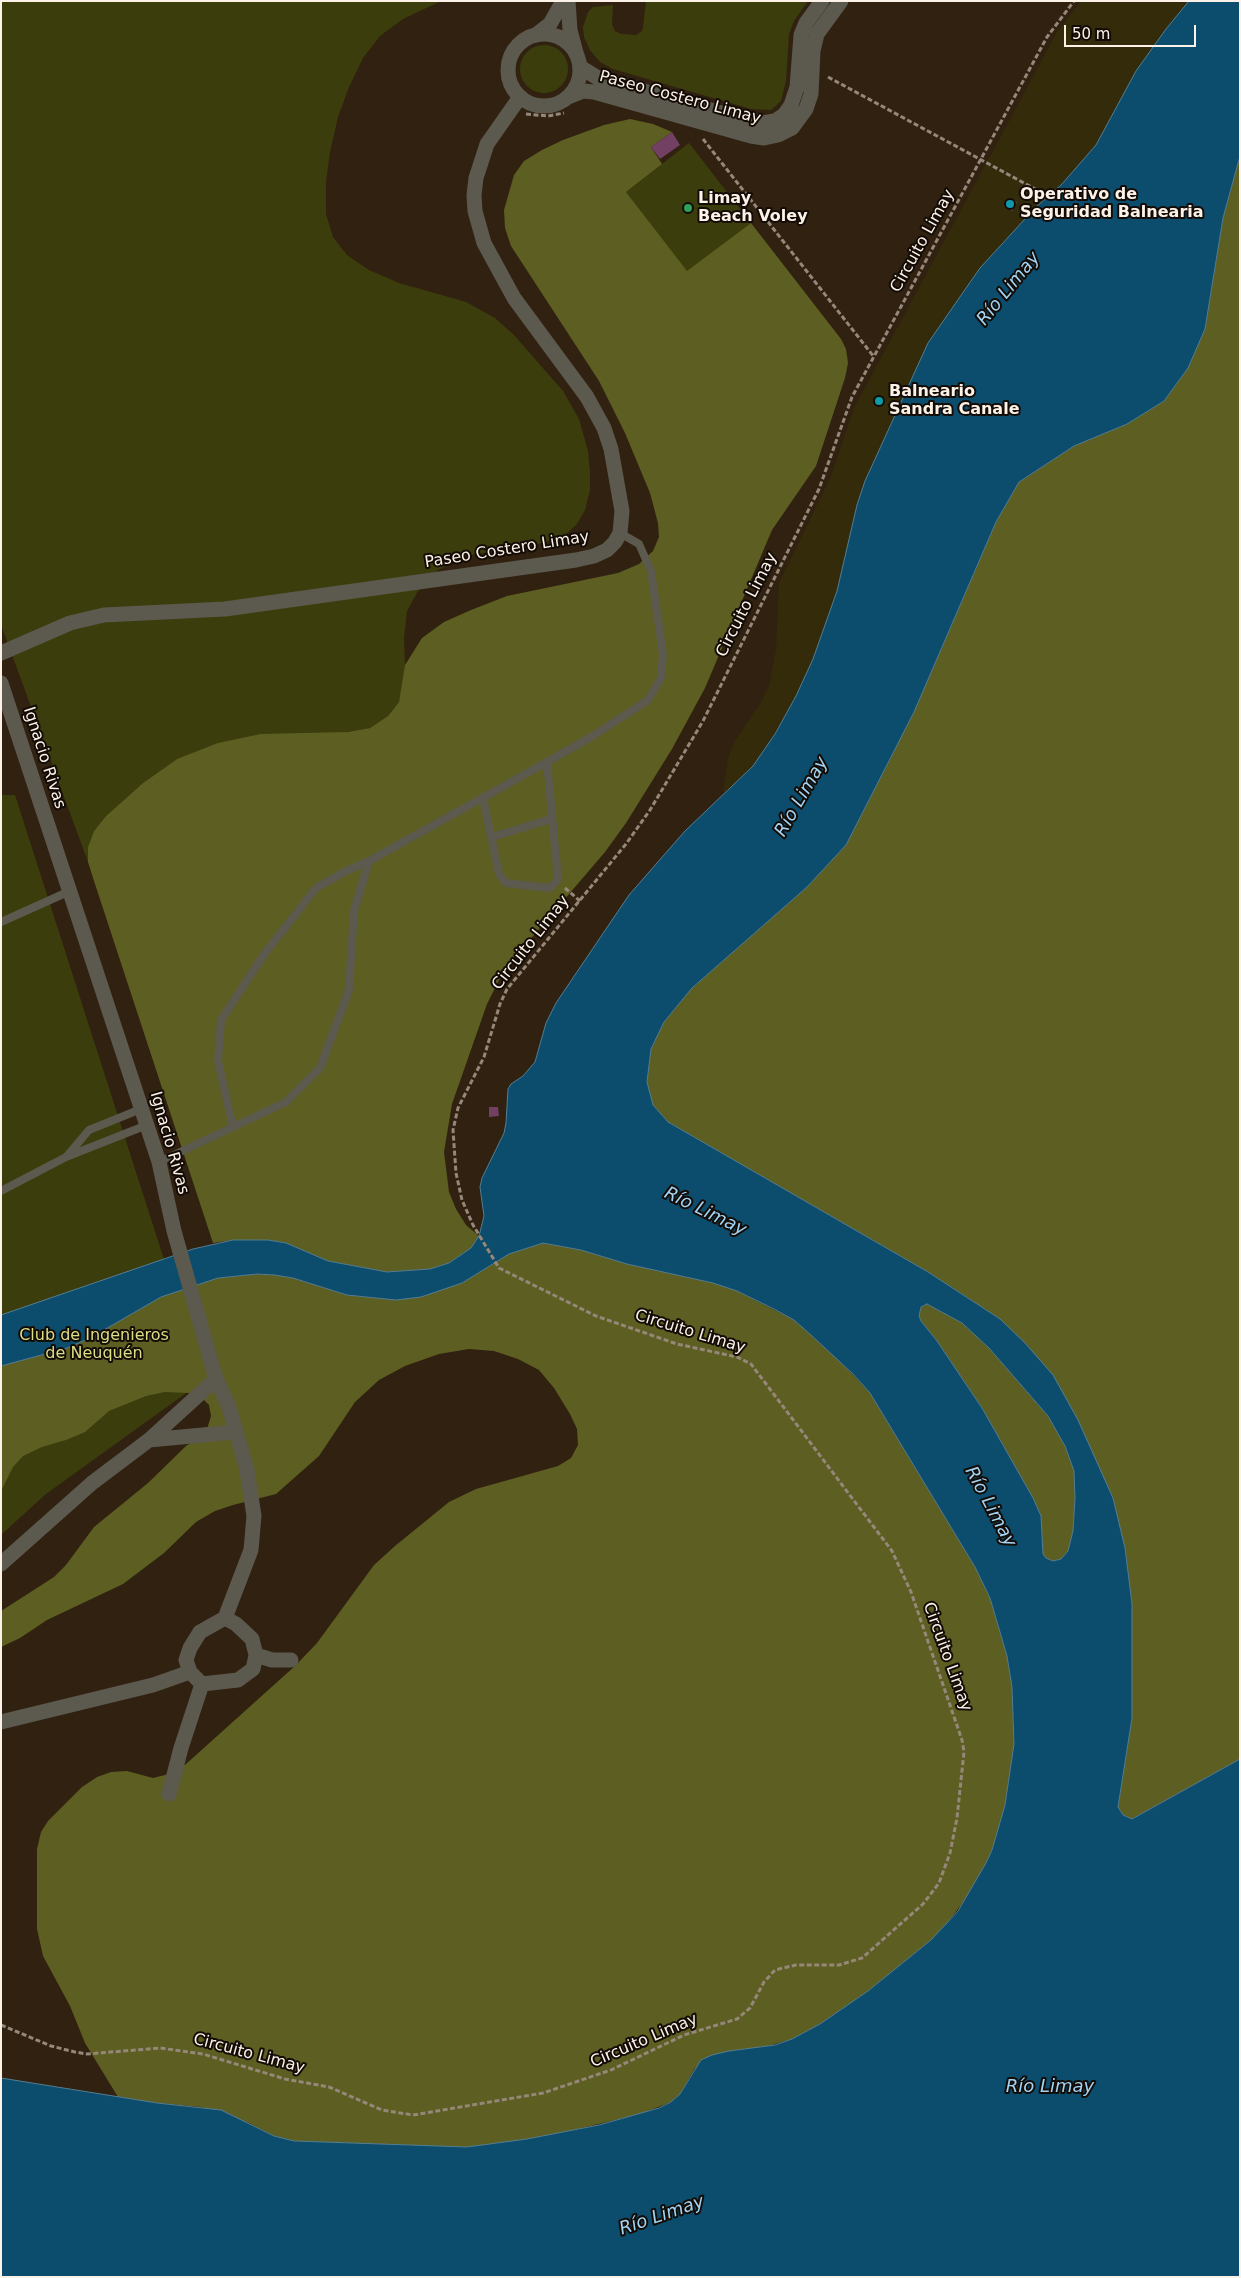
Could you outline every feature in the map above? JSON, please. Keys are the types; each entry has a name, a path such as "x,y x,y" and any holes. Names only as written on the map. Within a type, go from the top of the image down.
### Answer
{"street":[{"path":"563,1 550,24 536,35 525,40 516,48 510,58 508,70 510,82 520,96 496,129 481,162 474,195 478,226 492,260 514,298 586,396 604,428 611,449 622,511 620,533"},
{"path":"568,1 570,30 578,60"},
{"name":"Paseo Costero Limay","path":"536,35 548,34 569,44 578,60 592,75 762,123 775,121 784,115 791,105 797,87 801,35 806,23 822,1"},
{"name":"Paseo Costero Limay","path":"520,96 535,105 547,106 558,104 568,97 583,91 594,92 751,136 764,138 778,135 792,128 806,109 811,94 813,51 817,34 841,1"},
{"name":"Paseo Costero Limay","path":"568,97 579,80 578,60"},
{"name":"Paseo Costero Limay","path":"1,653 70,623 104,615 225,609 576,560 594,556 607,550 620,533"},
{"name":"Ignacio Rivas","path":"1,683 159,1162 174,1230 216,1379 229,1407 247,1470 254,1516 251,1550 225,1618"},
{"path":"1,1564 92,1483 148,1440 216,1379"},
{"path":"148,1440 235,1432"},
{"path":"225,1618 236,1624 252,1639 256,1655 253,1669 238,1680 202,1684 190,1672 186,1660 190,1648 200,1632 225,1618"},
{"path":"256,1655 272,1660 291,1660"},
{"path":"1,1722 153,1685 190,1672"},
{"path":"169,1794 181,1748 202,1684"}],"lane":[{"path":"233,1127 218,1061 222,1020 266,953 316,888 346,871 369,861 547,762 596,734 648,700 661,678 663,655 651,571 639,544 620,533"},
{"path":"483,798 499,874 506,883 549,888 557,881 547,762"},
{"path":"492,837 551,819"},
{"path":"159,1162 286,1102 320,1068 349,990 354,910 369,861"},
{"path":"1,922 70,891"},
{"path":"66,1157 89,1130 141,1109"},
{"path":"1,1190 66,1157 147,1125"}],"path":[{"name":"Circuito Limay","path":"1,2025 51,2046 87,2054 160,2048 203,2054 285,2079 329,2087 394,2113 422,2114 528,2097 550,2091 611,2070 684,2035 737,2019 750,2008 764,1982 775,1970 796,1965 839,1965 862,1958 923,1904 939,1884 950,1853 957,1818 964,1752 962,1740 911,1592 892,1551 750,1364 736,1357 677,1344 596,1316 505,1272 495,1263 467,1213 458,1186 453,1143 454,1118 484,1057 500,1004 507,989 638,827 703,721 819,488 830,463 848,405 1047,37 1074,1"},
{"path":"821,74 1048,196"},
{"path":"697,132 874,357"},
{"path":"557,881 580,901"}],"green space":[{"path":"1,1 441,1 403,19 380,36 363,58 349,87 338,117 330,152 326,182 326,214 333,237 347,255 369,270 399,283 466,302 495,318 514,335 563,391 579,419 588,451 590,490 585,510 577,524 564,536 543,543 465,556 438,570 418,591 407,611 404,639 404,685 399,702 388,716 370,728 177,759 143,783 106,816 94,831 88,847 88,862 1,625"},
{"path":"646,1 808,1 794,21 789,34 786,81 781,101 771,110 751,109 613,69 600,62 590,50 584,37 583,27 588,12 593,7 613,5 612,24 615,31 621,34 636,35 642,31"},
{"path":"539,45 549,45 558,49 564,55 567,60 567,78 558,89 549,93 539,93 530,89 524,83 520,74 520,64 524,55 530,49"},
{"path":"630,119 653,124 672,132 651,147 662,164 626,192 687,271 751,223 841,339 846,349 848,363 845,378 816,466 772,530 705,688 672,749 626,823 605,852 516,956 499,980 487,1004 452,1104 444,1152 449,1192 456,1209 466,1225 479,1236 471,1248 449,1263 430,1269 387,1272 328,1261 286,1243 268,1240 233,1240 213,1243 88,862 88,847 94,831 106,816 143,783 177,759 218,743 261,734 347,732 370,728 388,716 399,702 405,665 422,638 444,622 507,596 618,573 639,564 653,551 659,537 658,523 650,493 625,433 599,381 511,246 505,228 504,210 514,175 524,161 563,140 604,125"},
{"name":"Limay Beach Voley","path":"689,143 751,223 687,272 626,192"},
{"path":"1240,156 1240,1759 1132,1819 1123,1815 1118,1807 1132,1718 1132,1604 1125,1548 1000,1319 928,1272 668,1122 653,1105 647,1082 651,1049 664,1022 692,988 807,887 846,845 914,712 996,522 1019,482 1074,446 1127,424 1164,401 1188,368 1205,329 1223,218"},
{"name":"Club de Ingenieros de Neuquén","path":"1,795 15,795 203,1381 46,1494 1,1535"},
{"path":"543,1243 581,1250 627,1264 713,1283 737,1291 794,1320 838,1359 870,1393 975,1567 990,1598 1007,1656 1012,1687 1014,1744 1005,1805 992,1850 986,1863 970,1893 945,1926 931,1940 868,1991 820,2024 792,2039 761,2048 744,2049 695,2068 680,2094 671,2102 640,2114 557,2134 485,2146 450,2148 294,2141 274,2136 249,2123 201,2107 118,2097 85,2043 70,2006 43,1956 37,1929 37,1849 41,1832 48,1821 82,1787 97,1777 111,1772 127,1771 153,1778 169,1774 186,1764 295,1666 317,1643 374,1565 395,1546 449,1502 476,1489 558,1466 571,1458 578,1445 577,1429 554,1388 539,1370 518,1359 494,1351 469,1349 439,1354 405,1366 379,1380 355,1402 319,1456 276,1494 215,1511 196,1522 164,1553 123,1584 47,1620 20,1638 1,1647 1,1611 54,1577 66,1565 94,1527 148,1483 186,1446 199,1438 207,1429 211,1416 209,1405 201,1397 188,1393 165,1392 146,1396 109,1411 85,1432 42,1447 23,1456 13,1467 1,1491 1,1366 67,1348 90,1338 161,1297 218,1278 257,1274 275,1275 293,1278 347,1295 396,1300 462,1283 509,1254"},
{"path":"927,1304 962,1323 989,1348 1048,1416 1065,1446 1074,1471 1075,1498 1073,1531 1068,1551 1061,1559 1053,1561 1042,1554 1041,1516 1033,1498 982,1408 937,1341 921,1321 919,1316 921,1307"}],"sand":[{"name":"Balneario Sandra Canale","path":"1081,1 1189,1 1136,71 1096,145 1062,184 1035,208 980,268 928,343 865,481 857,505 837,590 813,659 796,696 763,752 753,766 723,793 728,758 734,742 760,704 769,686 776,649 779,583 831,476 854,408 1057,32"}],"water":[{"name":"Río Limay","path":"1189,1 1240,1 1240,156 1223,218 1205,329 1188,368 1164,401 1127,424 1074,446 1019,482 996,522 914,712 846,845 807,887 692,988 664,1022 651,1049 647,1082 653,1105 668,1122 928,1272 1000,1319 1025,1343 1053,1375 1078,1420 1113,1498 1125,1548 1132,1604 1132,1718 1118,1807 1123,1815 1132,1819 1240,1759 1240,2277 1,2277 1,2078 157,2103 221,2110 274,2136 294,2141 467,2147 527,2139 599,2125 659,2108 671,2102 680,2094 701,2060 729,2051 775,2045 792,2039 820,2024 868,1991 931,1940 958,1911 986,1863 992,1850 1005,1805 1014,1744 1012,1687 1007,1656 990,1598 975,1567 870,1393 854,1375 794,1320 737,1291 713,1283 627,1264 581,1250 543,1243 509,1254 462,1283 421,1297 396,1300 347,1295 293,1278 275,1275 257,1274 218,1278 161,1297 90,1338 67,1348 1,1366 1,1315 193,1249 233,1240 268,1240 286,1243 328,1261 387,1272 430,1269 449,1263 471,1248 479,1236 484,1216 480,1187 482,1178 504,1133 508,1089 535,1062 546,1023 556,1003 629,895 685,831 753,766 775,734 796,696 813,659 837,591 857,505 865,481 928,343 980,268 1035,208 1062,184 1096,145 1136,71","holes":["927,1304 962,1323 989,1348 1048,1416 1065,1446 1074,1471 1075,1498 1073,1531 1068,1551 1061,1559 1053,1561 1046,1558 1043,1554 1041,1516 1033,1498 982,1408 937,1341 921,1321 919,1316 921,1307"]}],"building":[{"path":"672,132 680,145 660,159 651,147"},
{"name":"Operativo de Seguridad Balnearia","path":"1009,198 1017,202 1012,211 1004,206"},
{"path":"489,1107 498,1107 499,1116 489,1117"}],"place":[{"name":"Operativo de Seguridad Balnearia","path":"1010,204"},
{"name":"Limay Beach Voley","path":"688,208"},
{"name":"Balneario Sandra Canale","path":"879,401"}]}
